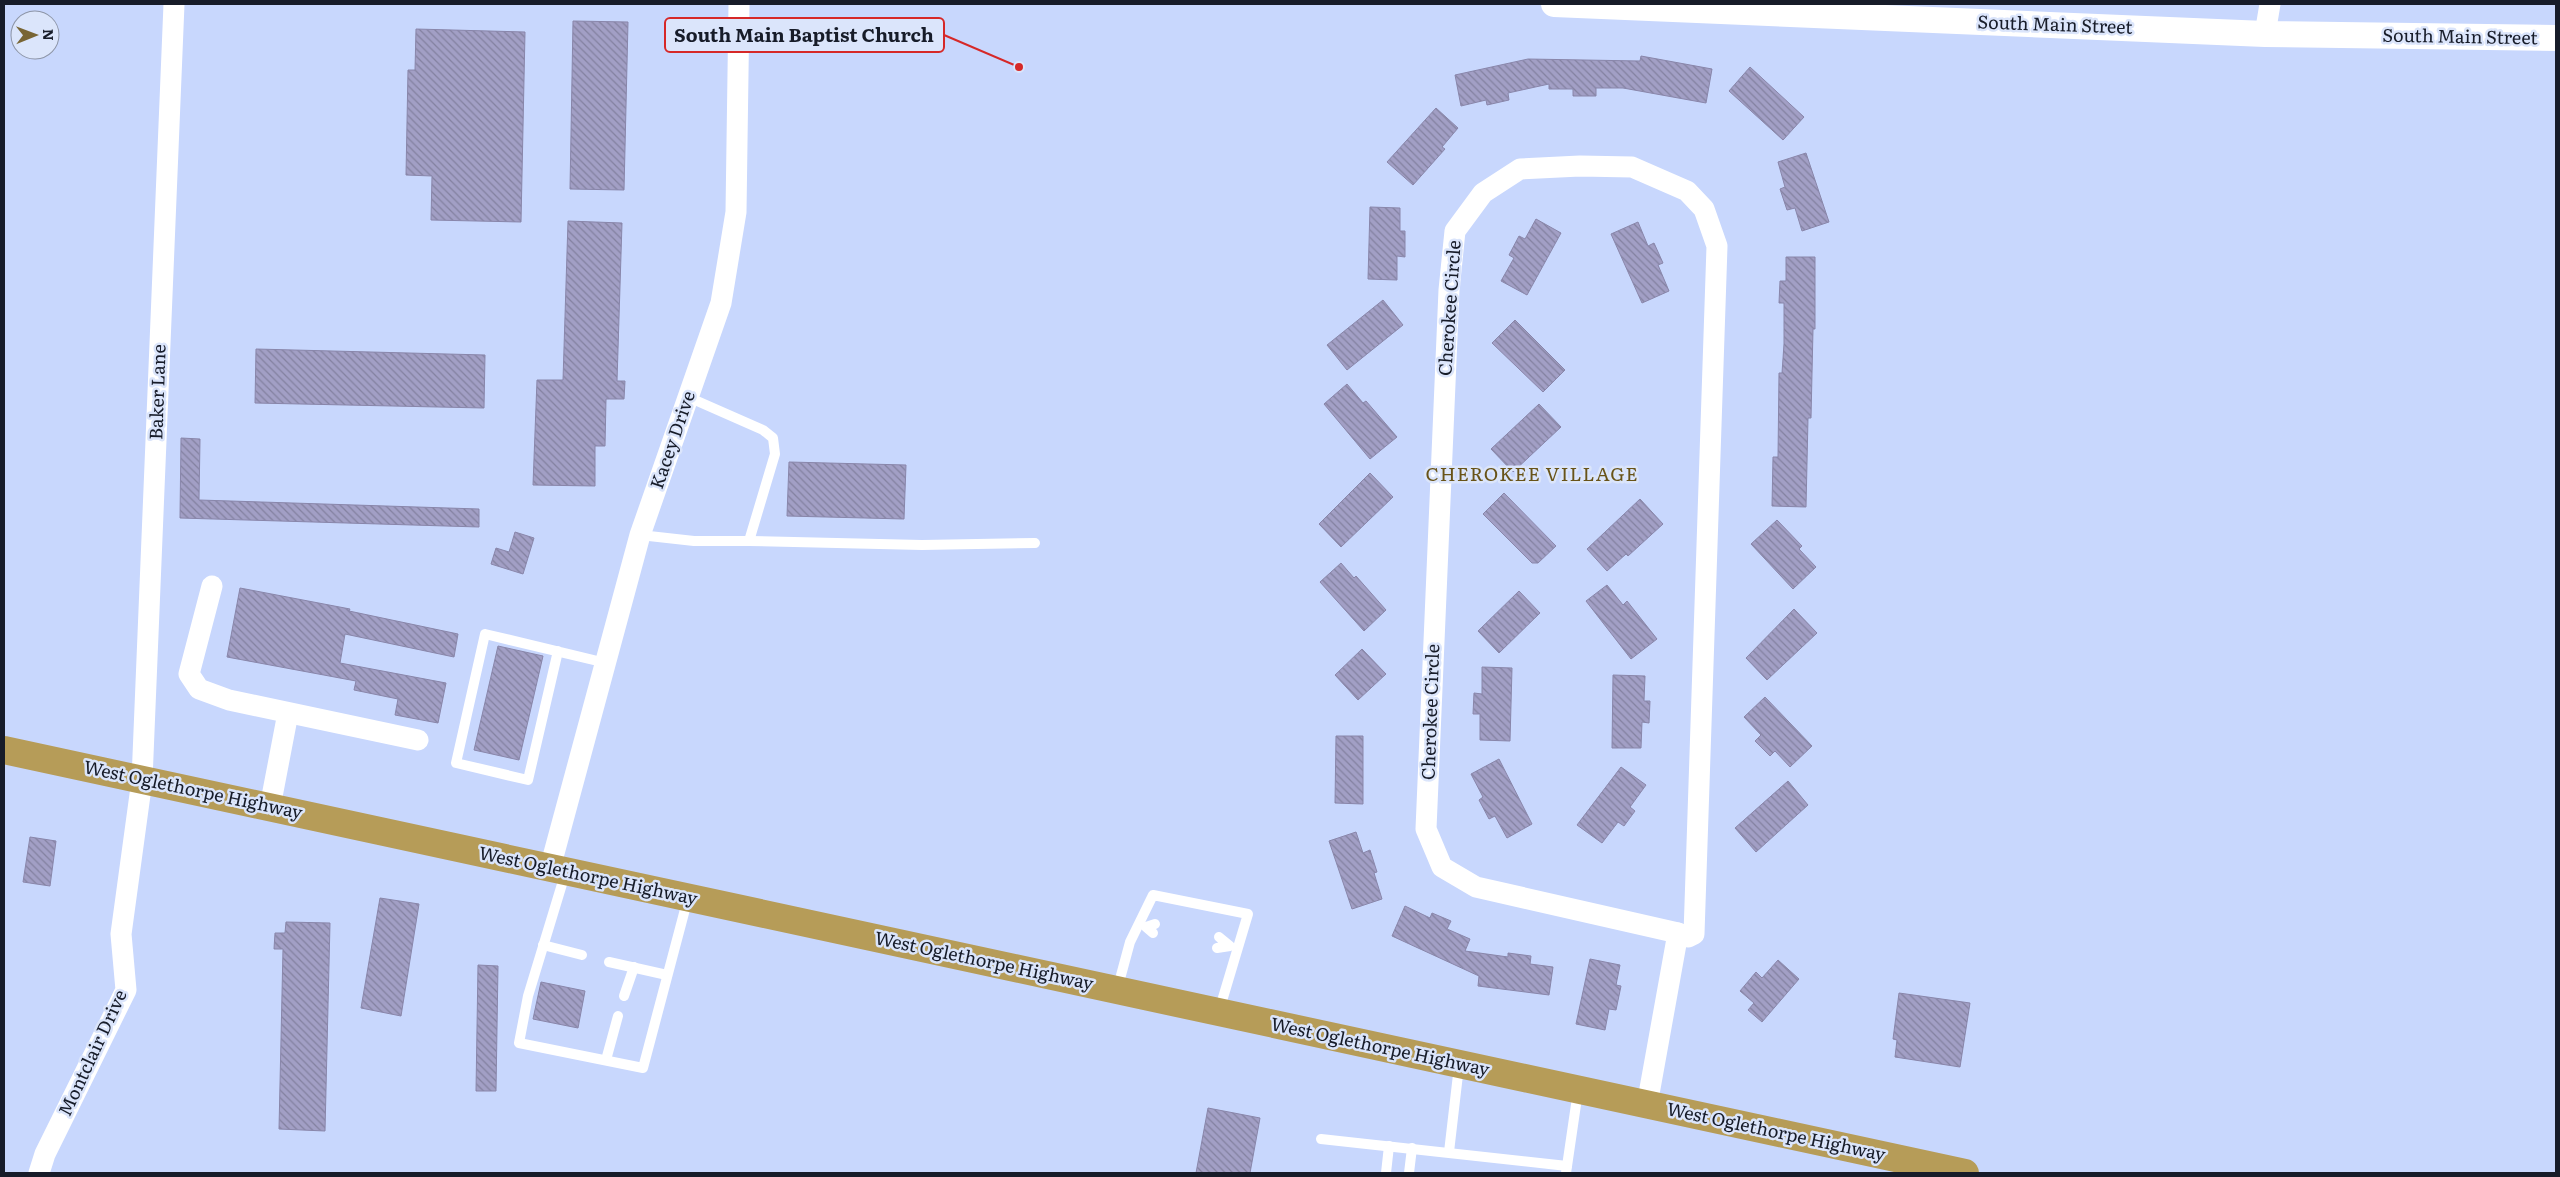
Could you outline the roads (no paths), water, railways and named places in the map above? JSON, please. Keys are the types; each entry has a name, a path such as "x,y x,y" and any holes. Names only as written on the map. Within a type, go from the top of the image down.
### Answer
{"highway":[{"name":"West Oglethorpe Highway","path":"4,750 1647,1104 1902,1166 1965,1173"}],"street":[{"name":"Baker Lane","path":"142,780 174,4"},
{"name":"Kacey Drive","path":"558,869 606,663 640,535 721,303 736,212 739,4"},
{"name":"South Main Street","path":"1554,4 1618,5 2265,34 2556,38"},
{"path":"2265,34 2270,4"},
{"name":"Cherokee Circle","path":"1632,167 1687,191 1704,209 1717,246 1694,934 1688,937 1678,933 1476,887 1442,867 1426,829 1449,290 1455,231 1483,193 1520,169 1632,167"},
{"path":"212,586 189,674 198,689 229,700 418,740"},
{"path":"270,807 288,712"},
{"name":"Montclair Drive","path":"39,1173 45,1154 126,990 121,934 142,780"},
{"path":"1647,1104 1678,933"}],"lane":[{"path":"688,396 762,430 773,438 775,454 749,541"},
{"path":"640,535 694,541 922,545 1034,543"},
{"path":"558,651 528,780 456,764 486,634 558,651 606,663"},
{"path":"558,869 543,945 528,996 519,1043 643,1068 688,898"},
{"path":"1117,990 1130,942 1148,927 1153,894 1248,914 1234,947 1231,967 1218,1012"},
{"path":"1218,943 1234,947"},
{"path":"543,945 582,955"},
{"path":"608,962 668,975"},
{"path":"624,996 634,967"},
{"path":"606,1060 618,1016"},
{"path":"1450,1152 1460,1064"},
{"path":"1321,1139 1450,1152 1567,1170 1578,1090"},
{"path":"1386,1173 1389,1146"},
{"path":"1409,1173 1412,1148"}],"place":[{"name":"South Main Baptist Church","path":"1019,67"}],"district":[{"name":"CHEROKEE VILLAGE","path":"1532,474"}]}
